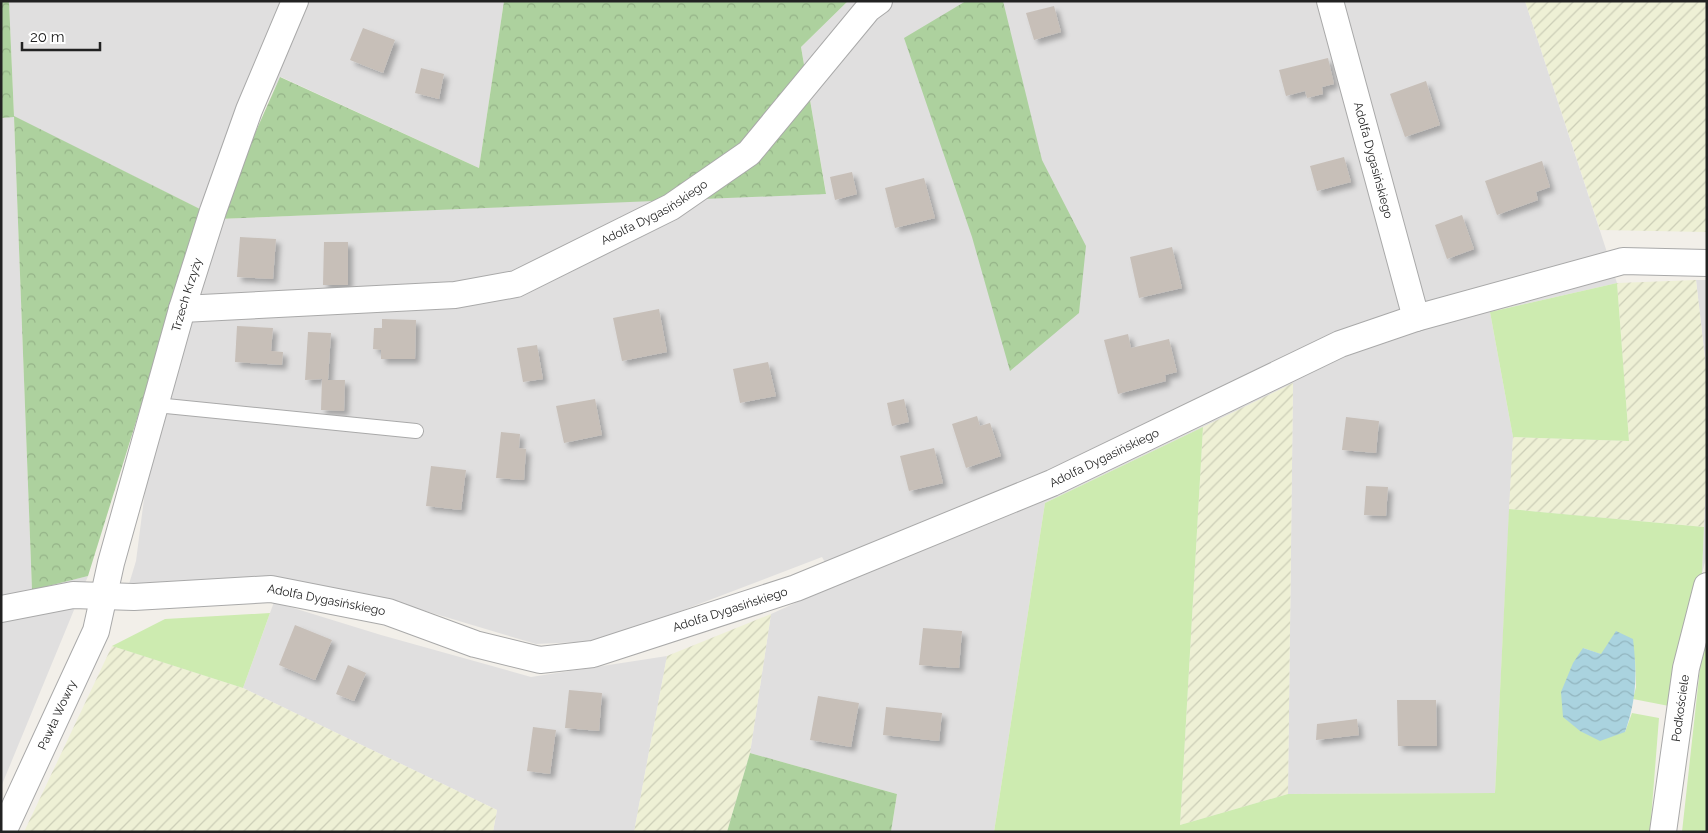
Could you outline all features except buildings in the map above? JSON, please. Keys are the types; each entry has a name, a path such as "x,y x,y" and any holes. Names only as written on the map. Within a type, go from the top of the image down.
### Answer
{"street":[{"name":"Trzech Krzyży","path":"104,596 110,564 182,309 232,156 294,1"},
{"name":"Adolfa Dygasińskiego","path":"182,309 455,295 516,284 670,207 749,153 868,9 879,1"},
{"name":"Adolfa Dygasińskiego","path":"1330,1 1416,318"},
{"name":"Adolfa Dygasińskiego","path":"1,609 73,595 134,597 271,589 388,612 476,644 540,660 593,654 796,588 1052,483 1340,344 1416,318 1623,261 1707,263"},
{"name":"Podkościele","path":"1663,832 1686,668 1707,586"},
{"name":"Pawła Wowry","path":"4,832 96,631 104,596"}],"lane":[{"path":"156,405 416,431"}],"shaded area":[{"path":"9,1 504,1 479,168 281,77 202,210 14,117 32,589 88,576 1,787 1,118 14,116"},
{"path":"848,1 1525,1 1617,283 1490,312 1513,437 1495,793 1288,794 1293,384 1045,503 994,832 891,832 897,794 750,753 771,614 837,584 822,557 602,641 536,644 402,604 273,582 129,584 136,561 145,491 217,219 826,193 801,47"},
{"path":"1696,280 1707,280 1707,375"},
{"path":"1707,465 1707,555 1702,573 1704,527"},
{"path":"274,602 381,635 531,677 667,656 634,832 493,832 497,810 243,688"}],"green space":[{"path":"1,1 9,1 14,116 202,210 88,576 32,590 14,117 1,118"},
{"path":"504,1 848,1 801,47 826,194 217,219 280,77 479,168"},
{"path":"966,1 1003,1 1042,160 1086,246 1079,313 1010,371 972,237 904,38"},
{"path":"1525,1 1707,1 1707,232 1600,230"},
{"path":"1696,280 1707,375 1707,465 1704,527 1509,509 1513,437 1629,441 1617,283"},
{"path":"1617,283 1629,441 1513,437 1490,312"},
{"path":"1293,383 1288,794 1180,825 1203,427"},
{"path":"1203,427 1180,825 1288,794 1495,793 1509,509 1704,527 1702,573 1684,636 1669,706 1633,699 1636,687 1635,658 1600,654 1583,648 1625,732 1632,713 1659,718 1650,832 994,832 1045,503"},
{"path":"270,613 243,688 112,646 165,619"},
{"path":"771,614 750,753 727,832 634,832 667,656"},
{"path":"1707,640 1707,832 1682,832 1701,659"},
{"path":"112,646 243,688 497,810 493,832 24,832"},
{"path":"750,753 897,794 891,832 727,832"}],"water":[{"path":"1616,631 1633,639 1635,663 1634,697 1625,732 1600,741 1580,731 1563,717 1561,692 1573,663 1583,648 1601,654"}]}
